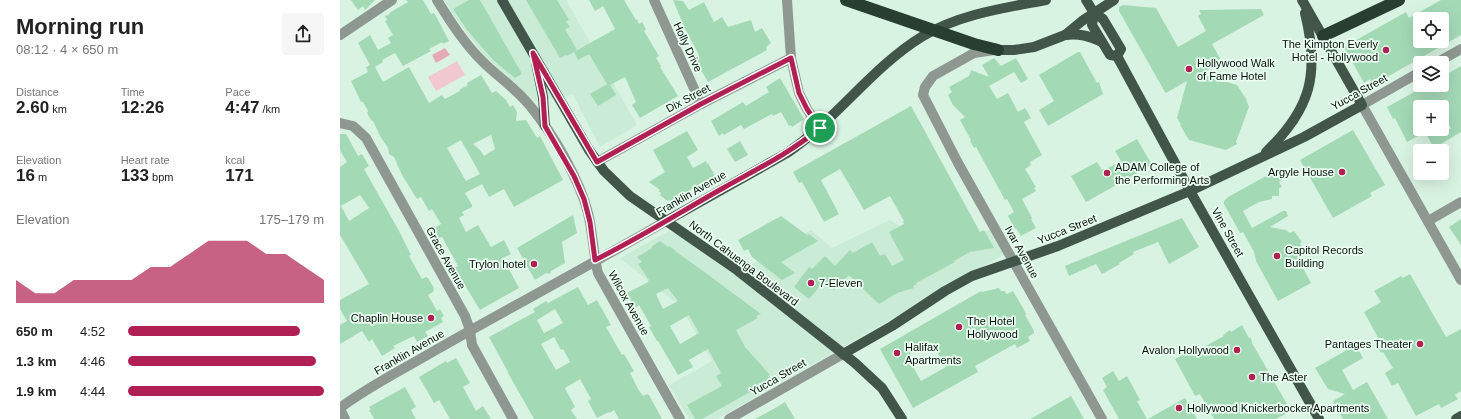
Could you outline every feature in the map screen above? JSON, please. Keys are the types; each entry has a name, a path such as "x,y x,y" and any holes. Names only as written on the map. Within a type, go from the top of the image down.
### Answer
{"highway":[{"path":"846,0 960,40 998,50"},
{"path":"1322,36 1399,0"}],"main road":[{"name":"North Cahuenga Boulevard","path":"502,0 597,162 621,188 640,204 738,270 843,354 882,388 902,419"},
{"name":"Franklin Avenue","path":"666,221 787,153 804,141 820,128 894,58 924,36 946,24 974,15 1046,0"},
{"name":"Vine Street","path":"1086,0 1094,13 1103,19 1121,49 1117,56"},
{"path":"1065,35 1114,0"},
{"path":"1302,1 1362,104"},
{"path":"1246,165 1266,152 1283,136 1296,117 1308,90 1311,72 1312,49 1302,1"},
{"name":"Vine Street","path":"1094,13 1092,25 1110,55 1117,56"},
{"path":"998,50 1014,50 1034,46 1065,35 1077,34 1083,34 1102,42"},
{"path":"533,53 543,97 545,126"},
{"name":"Vine Street","path":"1117,56 1190,191 1319,419"},
{"name":"Yucca Street","path":"843,354 892,326 964,280 982,272 1058,246 1190,191 1304,136 1362,104"},
{"path":"1456,419 1461,416"}],"street":[{"path":"340,35 392,0"},
{"name":"Wilcox Avenue","path":"437,0 472,50 488,67 522,97 545,126 574,176 584,199 590,222 598,273 680,419"},
{"name":"Holly Drive","path":"654,0 701,104"},
{"path":"787,0 791,58 799,93 807,109 820,128"},
{"path":"1448,56 1461,49"},
{"name":"Ivar Avenue","path":"998,50 974,53 933,76 925,87 923,95 958,163 1102,419"},
{"name":"Dix Street","path":"597,162 701,104 791,58"},
{"name":"Yucca Street","path":"1362,104 1413,76"},
{"path":"1362,104 1461,280"},
{"name":"Grace Avenue","path":"340,123 353,126 366,138 465,316 470,330 472,345 513,419"},
{"path":"1428,221 1461,202"},
{"name":"Franklin Avenue","path":"340,408 360,394 470,330 595,260 620,248 666,221"},
{"name":"Yucca Street","path":"729,419 843,354"},
{"path":"340,408 346,419"}],"shaded area":[{"path":"444,0 566,0 637,125 600,147 573,95 535,101 485,57 456,19"},
{"path":"445,48 450,55 436,63 432,55"},
{"path":"457,61 465,75 436,91 428,77"},
{"path":"890,220 931,247 990,230 1005,254 717,419 689,419 669,385 712,361 681,307 620,258 669,231 752,264 811,230 832,248"}],"building":[{"path":"351,0 375,0 365,10 363,6 358,10"},
{"path":"406,0 423,0 431,14 434,13 449,41 443,44 442,42 429,49 431,51 403,66 395,53 382,60 383,62 375,67 383,82 409,67 429,103 442,95 445,99 460,91 459,90 468,85 467,83 481,75 492,93 496,91 506,100 510,107 513,105 517,112 516,121 526,120 537,138 540,136 563,180 514,207 504,189 489,197 482,184 465,193 472,205 472,207 462,212 464,215 459,218 466,232 478,225 491,247 504,240 511,254 503,258 519,288 480,310 455,267 458,266 442,237 439,238 433,229 441,224 432,209 429,211 421,197 417,199 402,175 394,157 389,154 388,148 367,113 368,111 363,102 361,102 351,81 368,72 366,67 370,65 358,43 370,35 378,50 391,43 388,38 393,35 385,21 387,20 385,16 408,2","holes":["491,135 495,149 484,156 473,144","461,140 480,174 466,181 447,148"]},
{"path":"469,0 480,0 522,74 515,78 494,61 467,30 453,9"},
{"path":"526,0 557,0 569,20 566,21 570,27 565,29 577,50 560,58"},
{"path":"589,0 624,0 639,24 642,22 646,29 644,31 659,56 656,58 661,66 660,67 678,96 640,118 632,105 636,102 625,77 610,85 616,95 598,106 590,94 607,84 589,54 578,60 574,52 615,29 603,6 595,11"},
{"path":"673,0 683,1 689,10 704,2 714,22 722,17 728,27 751,20 755,32 762,28 771,43 766,47 767,50 708,82 694,58 699,55 686,31"},
{"name":"The Kimpton Everly Hotel - Hollywood","path":"1441,0 1461,0 1461,35 1449,42 1449,12 1420,12"},
{"path":"1123,5 1156,8 1178,47 1206,31 1198,16 1201,14 1199,10 1261,9 1264,15 1212,44 1222,62 1200,74 1237,85 1246,99 1249,107 1236,142 1237,144 1226,150 1189,140 1177,118 1187,81 1166,93 1165,92 1119,11 1119,7"},
{"name":"The Kimpton Everly Hotel - Hollywood","path":"1406,12 1409,18 1413,16 1413,48 1438,48 1424,56 1413,56 1413,62 1373,85 1370,79 1364,83 1344,47"},
{"path":"1080,52 1097,83 1099,82 1103,94 1048,126 1039,110 1054,101 1039,75"},
{"path":"994,58 1001,66 1016,58 1028,79 1021,83 1014,72 989,86 997,99 1008,93 1018,112 1025,108 1031,118 1024,122 1042,155 1030,162 1031,165 1025,169 1036,187 1034,188 1036,191 1022,199 1036,228 1021,236 1016,228 1015,229 1008,216 1014,212 1007,199 1005,200 976,147 974,148 960,120 965,117 953,105 948,95 952,92 949,87 969,76 971,70 989,77 982,65"},
{"path":"1461,66 1461,132 1441,144 1432,144 1427,136 1449,136 1449,129 1451,129 1449,125 1449,100 1413,100 1413,136 1418,136 1407,142 1395,118 1393,119 1387,107 1414,92 1449,92 1449,73"},
{"path":"780,78 804,119 792,127 791,125 789,126 781,112 773,116 772,114 744,129 741,125 724,135 723,133 719,136 711,121 743,102 746,106 769,92 766,87"},
{"path":"911,106 980,232 984,230 994,248 970,252 954,261 955,262 916,283 917,284 913,286 914,288 897,293 879,304 849,275 834,290 824,281 809,299 794,287 809,267 812,269 825,256 835,266 850,250 853,253 872,242 880,256 885,254 892,266 904,260 889,232 904,224 904,221 890,196 864,210 840,169 821,180 839,214 824,222 802,182 799,183 793,172"},
{"name":"Argyle House","path":"1353,130 1385,185 1370,193 1372,196 1333,218 1300,160"},
{"path":"687,131 698,150 687,157 693,168 706,161 715,176 671,201 666,200 660,195 661,193 658,191 660,190 649,182 665,172 653,150"},
{"path":"340,134 346,134 358,156 362,154 369,166 364,169 399,231 411,255 409,256 422,279 426,277 428,278 434,288 433,292 428,295 437,311 440,309 444,316 441,318 443,322 425,332 428,336 417,342 414,336 393,346 395,348 382,356 372,339 369,342 362,331 340,344 340,325 347,321 340,309 340,300 369,284 340,235 340,167 347,162 340,150","holes":["360,195 369,208 349,221 341,206"]},
{"name":"ADAM College of the Performing Arts","path":"1137,139 1152,165 1086,202 1071,176 1097,162 1102,170 1104,170 1121,161 1115,151"},
{"path":"740,141 748,155 735,162 727,149"},
{"name":"Capitol Records Building","path":"1277,170 1282,180 1279,182 1282,187 1279,188 1279,196 1272,196 1272,199 1259,202 1243,211 1252,228 1283,211 1286,211 1288,216 1270,227 1286,230 1290,233 1294,231 1302,242 1300,243 1302,247 1298,249 1301,255 1297,257 1311,283 1278,301 1256,261 1254,252 1243,232 1240,233 1224,204 1224,201 1228,197"},
{"path":"573,215 577,233 562,242 565,263 551,271 550,274 546,273 535,280 517,248"},
{"path":"781,216 818,241 781,262 795,273 782,280 752,257 748,249 744,251 738,240"},
{"path":"1182,218 1199,247 1169,264 1158,242 1133,252 1134,254 1119,263 1120,264 1102,274 1096,264 1069,276 1065,266"},
{"path":"1461,219 1461,245 1449,227"},
{"path":"660,241 668,247 669,246 761,314 756,316 758,318 736,330 745,347 770,375 768,376 771,380 702,419 695,419 687,405 722,386 716,376 721,373 708,349 689,360 693,367 678,375 649,327 651,326 639,305 635,308 627,293 648,282 649,280 638,264 642,262 637,257 652,248 651,247","holes":["668,288 678,301 663,309 656,294","689,315 699,333 680,344 670,326"]},
{"name":"Pantages Theater","path":"1410,274 1446,337 1461,329 1461,391 1455,395 1458,399 1441,408 1439,404 1416,416 1398,383 1392,386 1385,373 1393,368 1383,352 1381,353 1377,346 1381,343 1364,312 1381,302 1374,291 1401,276 1403,278"},
{"path":"578,287 588,305 597,300 611,325 606,327 622,355 624,354 634,371 630,373 638,389 643,396 647,394 649,395 662,419 619,419 614,410 597,418 588,401 591,399 580,379 565,388 575,407 571,410 577,419 534,419 489,337 535,312 533,309 546,301 548,303","holes":["555,309 563,323 544,333 537,320","554,337 570,362 556,370 541,344"]},
{"path":"999,288 1007,294 1013,291 1034,331 1034,333 1028,337 1030,341 1017,348 1015,344 975,366 978,372 913,408 880,349 981,291","holes":["931,342 946,367 921,381 907,356"]},
{"path":"1242,325 1249,338 1251,338 1252,343 1291,411 1276,419 1214,419 1200,394 1195,396 1175,359 1188,352 1189,354 1193,353 1224,336 1223,335 1230,330 1231,332"},
{"path":"1356,345 1363,358 1342,370 1353,390 1367,382 1388,419 1343,419 1333,401 1345,394 1328,389 1315,368"},
{"path":"456,358 470,383 463,387 476,411 483,406 491,419 450,419 439,400 434,403 419,377 446,361 447,363"},
{"path":"1113,371 1119,381 1127,376 1140,400 1137,401 1147,419 1119,419 1103,390 1107,387 1102,378"},
{"path":"405,387 416,407 411,410 416,419 374,419 369,407"},
{"path":"1071,396 1084,419 1030,419"},
{"name":"Hollywood Knickerbocker Apartments","path":"1185,398 1197,419 1148,419"},
{"path":"785,402 795,419 755,419 777,407"}],"place":[{"name":"The Kimpton Everly Hotel - Hollywood","path":"1386,50"},
{"name":"Hollywood Walk of Fame Hotel","path":"1189,69"},
{"name":"Argyle House","path":"1342,172"},
{"name":"ADAM College of the Performing Arts","path":"1107,173"},
{"name":"Capitol Records Building","path":"1277,256"},
{"name":"Trylon hotel","path":"534,264"},
{"name":"7-Eleven","path":"811,283"},
{"name":"Chaplin House","path":"431,318"},
{"name":"The Hotel Hollywood","path":"959,327"},
{"name":"Pantages Theater","path":"1420,344"},
{"name":"Avalon Hollywood","path":"1237,350"},
{"name":"Halifax Apartments","path":"897,353"},
{"name":"The Aster","path":"1252,377"},
{"name":"Hollywood Knickerbocker Apartments","path":"1179,408"}],"route":[{"path":"533,53 597,162 701,104 791,58 799,93 807,109 820,128 787,153 724,187 620,248 595,260 590,222 584,199 574,176 550,132 545,126 543,97 533,53"}]}
